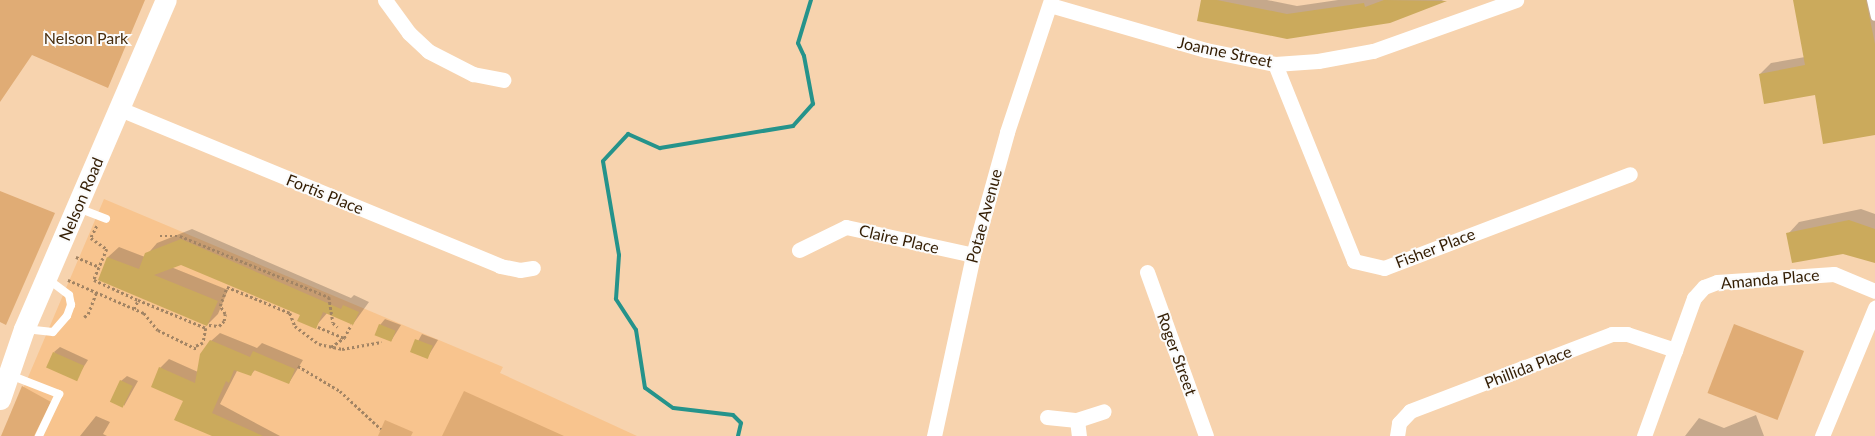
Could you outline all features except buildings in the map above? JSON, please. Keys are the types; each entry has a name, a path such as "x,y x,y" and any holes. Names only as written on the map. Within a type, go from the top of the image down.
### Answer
{"street":[{"name":"Nelson Road","path":"3,390 24,329 55,283 77,208 166,0"},
{"path":"386,0 409,33 428,50 473,74 503,80"},
{"name":"Joanne Street","path":"1050,2 1206,50 1275,64 1318,61 1373,51 1516,0"},
{"name":"Potae Avenue","path":"934,436 973,255 1007,132 1050,2"},
{"name":"Fisher Place","path":"1275,64 1354,262 1384,268 1630,174"},
{"name":"Fortis Place","path":"120,109 500,266 520,270 533,268"},
{"name":"Claire Place","path":"799,250 846,228 973,255"},
{"name":"Roger Street","path":"1147,272 1206,436"},
{"name":"Amanda Place","path":"1644,436 1694,298 1704,287 1717,282 1834,274 1875,291"},
{"path":"1822,436 1874,314"},
{"name":"Phillida Place","path":"1397,436 1399,423 1410,411 1612,334 1627,334 1675,350"},
{"path":"1047,417 1077,420 1104,411"},
{"path":"1077,420 1079,436"}],"lane":[{"path":"1871,0 1875,17"},
{"path":"77,208 105,223"},
{"path":"24,329 53,332 61,327 71,305 69,295 55,283"},
{"path":"3,390 59,394 39,436"}],"path":[{"path":"105,223 95,226 90,238 107,249 94,280 206,328 207,332"},
{"path":"160,236 180,236 329,297 333,323 338,327"},
{"path":"76,258 99,267"},
{"path":"55,283 67,280 144,313 158,330 195,348 203,343 210,325 219,326 226,318 220,306 227,287 290,313 295,326 304,335 332,347 356,348 381,342"},
{"path":"84,317 88,314 96,293"},
{"path":"134,309 138,300"},
{"path":"332,347 344,338 351,325"},
{"path":"318,327 344,338"},
{"path":"298,366 340,391 381,429"}],"shaded area":[{"path":"104,199 503,367 500,373 637,436 3,436"}],"green space":[{"name":"Nelson Park","path":"0,0 145,0 108,88 32,55 0,102"},
{"path":"0,191 55,213 6,325 0,322"},
{"path":"1734,324 1804,351 1777,420 1707,393"},
{"path":"22,386 51,402 34,436 1,436"},
{"path":"464,391 564,436 442,436"},
{"path":"385,420 413,432 411,436 378,436"}],"waterway":[{"path":"738,436 741,423 733,415 673,408 645,388 636,330 616,299 619,255 603,161 628,134 660,148 793,126 813,104 804,56 798,43 811,0"}]}
